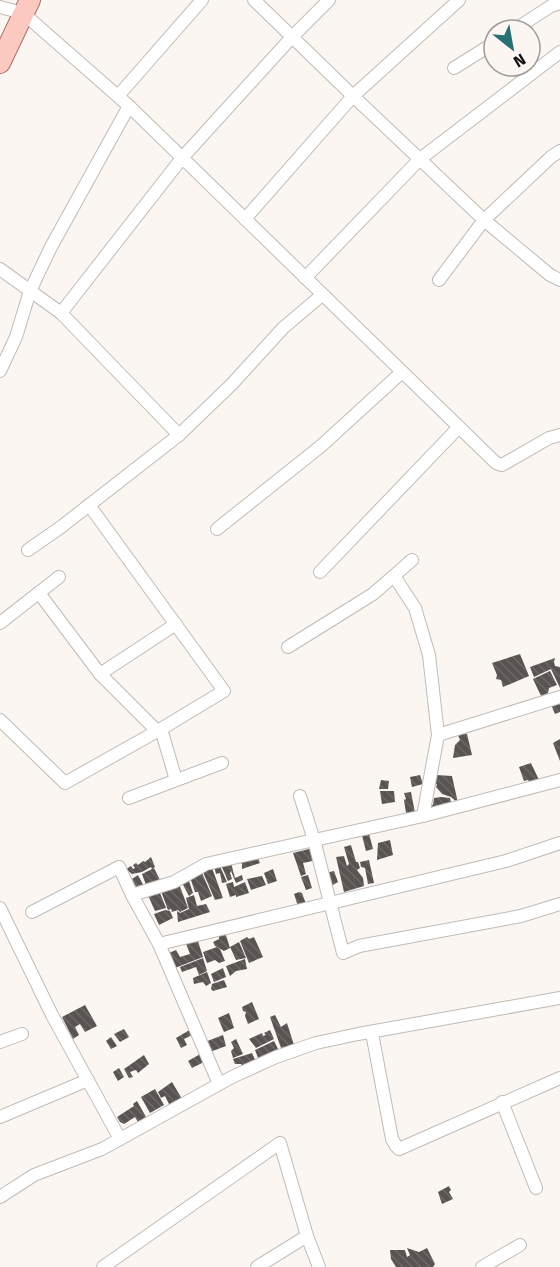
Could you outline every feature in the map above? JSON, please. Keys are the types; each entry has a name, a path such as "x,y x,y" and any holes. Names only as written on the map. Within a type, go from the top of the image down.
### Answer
{"main road":[{"path":"0,63 27,7"}],"street":[{"path":"118,96 202,0"},
{"path":"254,0 484,220 550,275 560,280"},
{"path":"61,313 182,158 292,37 330,0"},
{"path":"245,219 353,96 459,0"},
{"path":"532,18 560,3"},
{"path":"0,7 27,7 496,463 502,465 549,438 560,435"},
{"path":"454,68 482,50"},
{"path":"304,278 420,159 560,52"},
{"path":"0,371 16,337 30,291 51,247 129,106"},
{"path":"439,280 484,220 560,151"},
{"path":"0,269 61,313 179,435"},
{"path":"28,549 179,435 232,384 283,328 322,295"},
{"path":"216,529 321,446 402,372"},
{"path":"320,572 459,427"},
{"path":"0,720 65,783 224,691 89,505"},
{"path":"288,647 373,594 412,560"},
{"path":"394,576 414,608 429,655 438,735 423,816"},
{"path":"0,623 59,577"},
{"path":"39,593 100,674 159,730 176,780"},
{"path":"100,674 176,624"},
{"path":"438,735 560,697"},
{"path":"129,798 222,764"},
{"path":"132,895 174,882 206,864 423,816 560,780"},
{"path":"300,796 314,840 343,952 359,946 521,916 560,904"},
{"path":"159,944 506,861 560,843"},
{"path":"32,912 119,867 159,944 219,1084"},
{"path":"0,908 52,1015 120,1139"},
{"path":"0,1197 34,1175 102,1149 219,1084 276,1057 316,1043 560,998"},
{"path":"372,1033 392,1139 399,1149 560,1078"},
{"path":"0,1042 22,1034"},
{"path":"0,1118 88,1080"},
{"path":"502,1102 536,1188"},
{"path":"103,1267 280,1143 307,1236 319,1267"},
{"path":"257,1267 307,1236"},
{"path":"482,1267 520,1245"}],"building":[{"path":"520,654 529,676 503,687 501,680 496,679 497,675 492,663"},
{"path":"555,658 555,666 560,667 560,688 551,669 534,677 530,667"},
{"path":"550,671 557,685 549,688 548,693 541,696 533,679"},
{"path":"560,701 560,712 555,714 550,702"},
{"path":"457,733 467,734 472,755 453,758 455,745 460,740"},
{"path":"560,739 560,761 553,743"},
{"path":"531,763 539,780 531,784 528,780 524,781 519,767"},
{"path":"420,775 423,784 412,787 410,777"},
{"path":"436,775 452,776 458,803 442,794 436,787 433,779"},
{"path":"381,780 389,781 388,789 379,789"},
{"path":"380,791 394,791 395,802 382,804"},
{"path":"411,792 415,813 406,813 404,793"},
{"path":"434,798 450,798 452,806 429,810"},
{"path":"367,826 373,849 366,851 360,828"},
{"path":"390,840 393,855 377,860 378,843"},
{"path":"351,845 360,868 357,870 363,878 364,886 344,892 336,857 344,856 347,866 349,864 344,847"},
{"path":"313,848 317,860 303,863 306,874 301,876 293,853"},
{"path":"257,855 260,863 242,869 239,861"},
{"path":"151,857 155,867 152,869 151,867 132,874 126,869 131,866 133,869 136,863 138,865"},
{"path":"369,860 374,883 368,884 365,868 361,867 360,862"},
{"path":"231,863 235,878 242,875 243,880 236,883 231,871 232,879 228,881 221,865"},
{"path":"219,864 227,882 222,883 220,873 216,874 214,866"},
{"path":"154,868 162,884 146,885 142,874"},
{"path":"212,868 223,898 215,900 203,872"},
{"path":"273,869 277,881 268,884 264,873"},
{"path":"334,871 338,882 331,886 325,873"},
{"path":"202,873 212,896 201,901 190,877"},
{"path":"138,875 147,892 139,893 132,879"},
{"path":"308,875 312,888 306,890 301,877"},
{"path":"262,876 266,885 251,890 247,879"},
{"path":"188,878 193,893 189,896 181,881"},
{"path":"233,882 234,887 245,882 249,893 230,897 226,884"},
{"path":"179,884 188,908 180,912 178,910 172,912 171,909 168,910 161,891"},
{"path":"158,888 166,908 155,911 147,893"},
{"path":"302,893 306,904 298,906 294,894"},
{"path":"194,895 197,906 206,904 210,912 178,922 177,911 180,913 189,909 186,898"},
{"path":"165,910 170,911 173,918 159,925 154,914"},
{"path":"224,929 230,948 224,951 215,946 213,942 219,939 219,931"},
{"path":"247,937 249,939 254,937 263,957 249,963 240,941"},
{"path":"197,938 203,957 175,968 169,953 176,950 180,957 190,954 185,941"},
{"path":"239,942 246,958 236,960 230,947"},
{"path":"217,947 225,961 219,963 215,960 207,963 203,952"},
{"path":"203,958 207,971 199,975 196,967 182,972 180,967"},
{"path":"245,959 247,969 236,971 230,976 226,966"},
{"path":"223,968 226,977 214,982 211,974"},
{"path":"207,972 211,983 206,986 203,982 194,984 193,978"},
{"path":"224,980 227,987 213,991 211,989 212,984"},
{"path":"252,1002 259,1019 248,1024 246,1012 242,1007"},
{"path":"85,1005 97,1026 85,1032 80,1024 75,1027 79,1035 73,1039 62,1017"},
{"path":"229,1013 234,1028 224,1032 218,1018"},
{"path":"275,1015 281,1027 287,1023 294,1045 281,1048 270,1017"},
{"path":"193,1028 196,1033 184,1039 187,1045 181,1048 176,1038"},
{"path":"124,1029 129,1037 120,1042 114,1034"},
{"path":"270,1030 274,1039 256,1048 249,1039 262,1033 263,1036 266,1035 264,1033"},
{"path":"223,1035 226,1046 210,1052 205,1042"},
{"path":"111,1037 117,1046 111,1049 106,1041"},
{"path":"236,1039 243,1054 233,1058 231,1051 234,1048 231,1042"},
{"path":"274,1041 279,1051 260,1063 255,1050"},
{"path":"202,1053 206,1061 192,1068 188,1061"},
{"path":"252,1053 257,1064 244,1069 241,1064 235,1064 233,1059"},
{"path":"144,1055 149,1064 138,1073 136,1070 130,1072 133,1077 129,1078 124,1069"},
{"path":"119,1068 124,1077 118,1081 113,1072"},
{"path":"172,1082 182,1099 170,1106 165,1096 161,1098 158,1092"},
{"path":"155,1089 164,1105 150,1113 141,1097"},
{"path":"137,1101 146,1117 138,1122 135,1117 124,1124 120,1122 117,1117 134,1106 133,1104"},
{"path":"449,1186 453,1199 442,1204 438,1192"},
{"path":"407,1248 419,1252 427,1248 435,1264 433,1267 396,1267 391,1259 390,1250 405,1250 407,1257 410,1255"}]}
